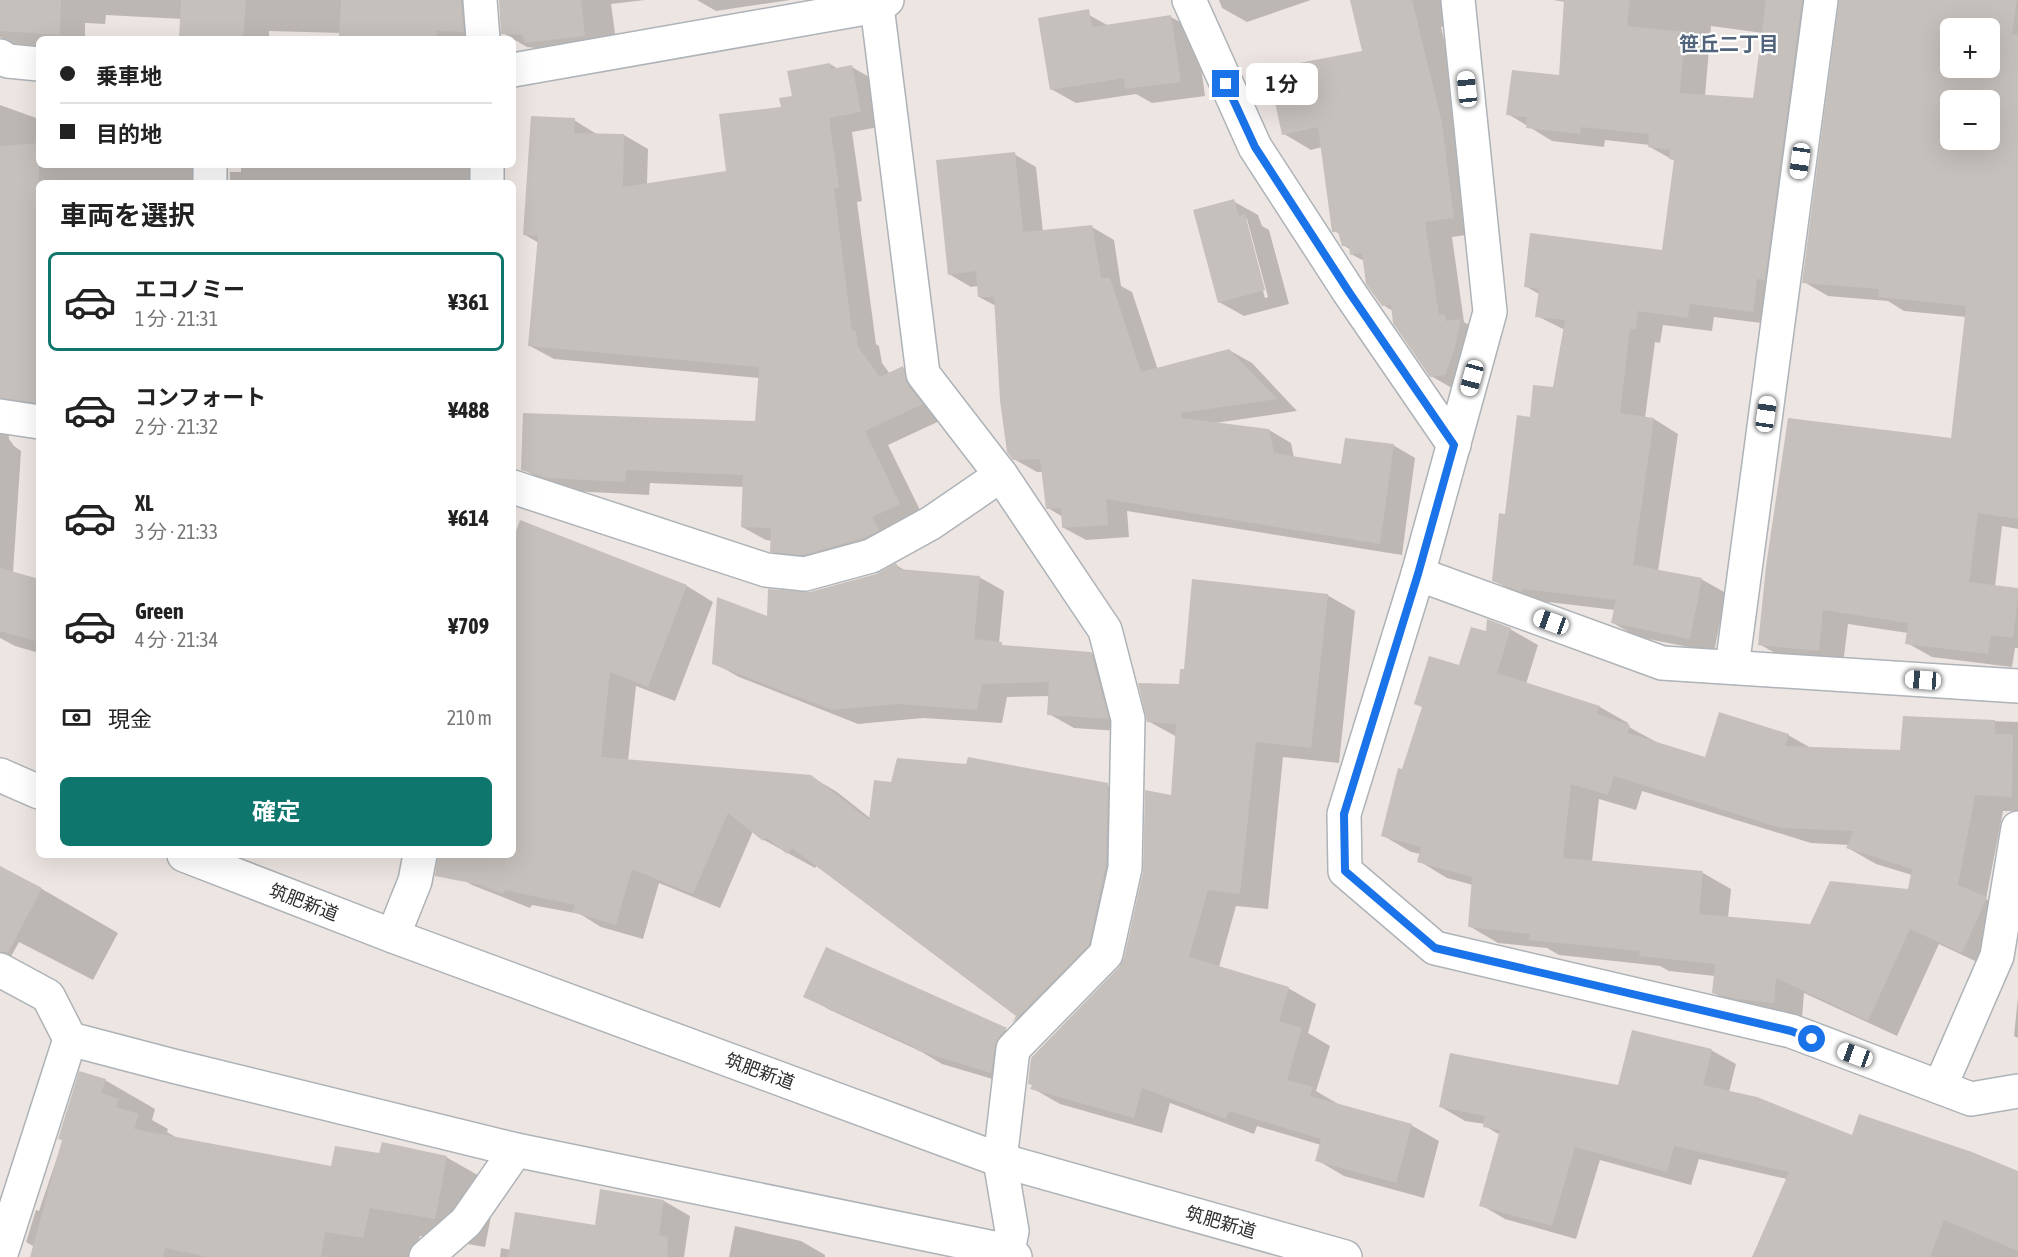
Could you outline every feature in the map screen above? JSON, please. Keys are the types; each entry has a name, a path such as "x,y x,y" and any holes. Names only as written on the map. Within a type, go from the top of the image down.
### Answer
{"street":[{"path":"480,0 483,36"},
{"path":"1189,0 1255,147 1349,292 1454,445"},
{"path":"1458,0 1490,312 1418,574 1344,814 1345,871 1435,948 1791,1031 1971,1099 2018,1091"},
{"path":"1732,667 1821,0"},
{"path":"70,1039 195,1072 516,1150 1012,1254 1012,1231 1000,1160 1013,1049 1106,954 1125,868 1128,718 1106,630 1001,475 923,374 881,2 516,69"},
{"path":"0,56 8,61 36,64"},
{"path":"0,416 36,422"},
{"path":"516,488 765,570 805,574 871,556 931,524 1001,475"},
{"path":"1418,574 1662,663 2018,686"},
{"path":"0,775 36,791"},
{"path":"1940,1087 1997,956 2018,828"},
{"name":"筑肥新道","path":"192,858 393,936 1000,1160 1346,1257"},
{"path":"393,936 415,881 419,858"},
{"path":"0,970 48,996 70,1039 0,1257"},
{"path":"426,1257 466,1222 516,1150"}],"building":[{"path":"0,0 61,0 60,35 0,31"},
{"path":"181,0 246,0 243,36 179,36"},
{"path":"341,0 461,0 464,32 437,31 436,36 339,36"},
{"path":"499,0 581,0 585,36 524,43 523,35 501,34"},
{"path":"1350,0 1412,0 1442,123 1454,218 1425,222 1439,315 1445,314 1446,321 1461,319 1455,347 1445,375 1430,377 1393,323 1391,305 1382,306 1366,284 1362,253 1350,255 1349,246 1342,246 1338,232 1332,232 1318,127 1282,135 1268,69 1362,51"},
{"path":"1564,0 1630,0 1627,26 1685,32 1680,93 1753,98 1766,0 1802,0 1765,280 1757,279 1753,312 1690,304 1688,318 1638,311 1636,329 1630,329 1620,413 1654,418 1633,565 1702,578 1690,639 1611,623 1616,600 1523,589 1522,592 1492,581 1499,513 1505,514 1517,415 1530,417 1533,385 1553,387 1565,320 1535,317 1539,289 1524,287 1530,233 1662,250 1674,160 1669,159 1670,150 1648,147 1649,134 1581,127 1580,134 1526,128 1527,117 1506,115 1512,70 1559,75"},
{"path":"1839,0 2017,0 2012,34 2018,35 2018,519 1978,513 1969,582 2018,588 2018,598 2013,638 1991,635 1988,654 1905,644 1908,623 1823,610 1819,651 1758,645 1766,566 1788,418 1951,438 1966,306 1878,297 1879,289 1802,283"},
{"path":"1089,9 1092,27 1171,15 1181,82 1125,89 1124,78 1050,90 1038,18"},
{"path":"830,63 831,69 852,65 861,112 829,118 839,187 834,188 852,331 856,331 858,347 880,377 903,366 908,385 923,404 865,431 900,504 872,517 879,530 864,538 803,555 770,552 771,528 741,527 743,475 626,470 625,482 547,478 521,470 523,413 755,421 759,367 528,346 538,236 523,235 531,116 575,118 574,133 624,134 623,187 726,171 719,114 781,107 779,98 792,96 787,71"},
{"path":"36,143 36,168 39,168 39,180 36,180 36,403 0,398 0,146"},
{"path":"1015,152 1023,232 1092,225 1101,278 1110,278 1141,372 1229,349 1277,399 1181,413 1181,418 1269,429 1274,453 1341,464 1345,438 1394,444 1380,544 1106,499 1108,525 1062,528 1061,508 1046,509 1040,459 1013,460 1007,452 1000,401 994,297 978,297 976,271 948,275 936,160"},
{"path":"1234,199 1239,216 1245,214 1265,290 1218,303 1193,210"},
{"path":"520,520 687,585 648,687 610,672 601,757 811,775 869,820 874,780 891,782 897,758 966,764 968,757 1108,783 1106,866 1089,945 1012,1023 1016,1016 792,848 787,854 766,837 763,841 728,813 693,894 632,869 616,925 572,912 575,905 505,890 503,894 481,885 435,876 438,858 516,858 516,531"},
{"path":"896,563 899,569 980,576 974,639 1002,642 1002,645 1091,652 1109,719 1047,715 1049,682 982,684 977,710 897,704 832,710 712,664 717,597 767,616 768,589 810,592 876,574"},
{"path":"0,568 36,578 36,641 0,631"},
{"path":"1192,579 1328,594 1311,748 1256,742 1240,894 1208,890 1189,957 1289,987 1279,1021 1302,1028 1287,1080 1313,1087 1310,1096 1412,1124 1396,1183 1315,1161 1321,1139 1229,1111 1226,1119 1142,1088 1134,1118 1030,1089 1032,1085 1028,1084 1031,1058 1119,967 1124,958 1143,872 1145,790 1171,795 1176,724 1147,722 1138,683 1179,684 1180,669 1184,669"},
{"path":"1487,619 1511,628 1497,673 1600,706 1597,714 1630,725 1628,733 1705,757 1719,712 1789,734 1785,746 1900,750 1903,716 1995,720 1995,734 2013,734 2012,797 1975,795 1958,885 1987,897 1962,953 1910,929 1868,1021 1776,978 1774,1003 1737,999 1712,993 1715,964 1639,956 1640,951 1529,940 1530,934 1468,927 1472,877 1417,862 1421,847 1381,836 1398,768 1402,769 1422,707 1414,704 1429,656 1459,665 1471,627 1486,631","holes":["1614,776 1781,828 1854,831 1846,848 1912,869 1908,889 1830,881 1810,924 1699,914 1703,871 1563,858 1571,784 1608,795"]},
{"path":"0,866 42,888 8,953 0,951"},
{"path":"826,947 1007,1028 995,1046 991,1073 916,1050 917,1048 803,997"},
{"path":"1632,1030 1712,1049 1703,1085 1757,1097 1852,1135 1859,1114 1972,1152 2018,1171 2018,1251 1944,1220 1930,1257 1752,1257 1789,1172 1674,1146 1667,1172 1575,1147 1552,1226 1479,1206 1500,1130 1483,1127 1485,1116 1439,1107 1450,1053 1618,1085"},
{"path":"79,1071 106,1079 101,1093 119,1099 116,1107 139,1114 134,1129 331,1166 335,1146 379,1153 382,1142 447,1156 435,1219 370,1208 363,1238 325,1232 321,1257 208,1257 165,1248 163,1257 30,1257 62,1140 58,1139"},
{"path":"600,1189 664,1200 659,1235 668,1237 667,1257 508,1257 515,1212 595,1225"}],"district":[{"name":"笹丘二丁目","path":"1729,43"}],"route":[{"path":"1226,84 1255,147 1349,292 1454,445 1418,574 1344,814 1345,871 1435,948 1791,1031 1812,1039"}]}
